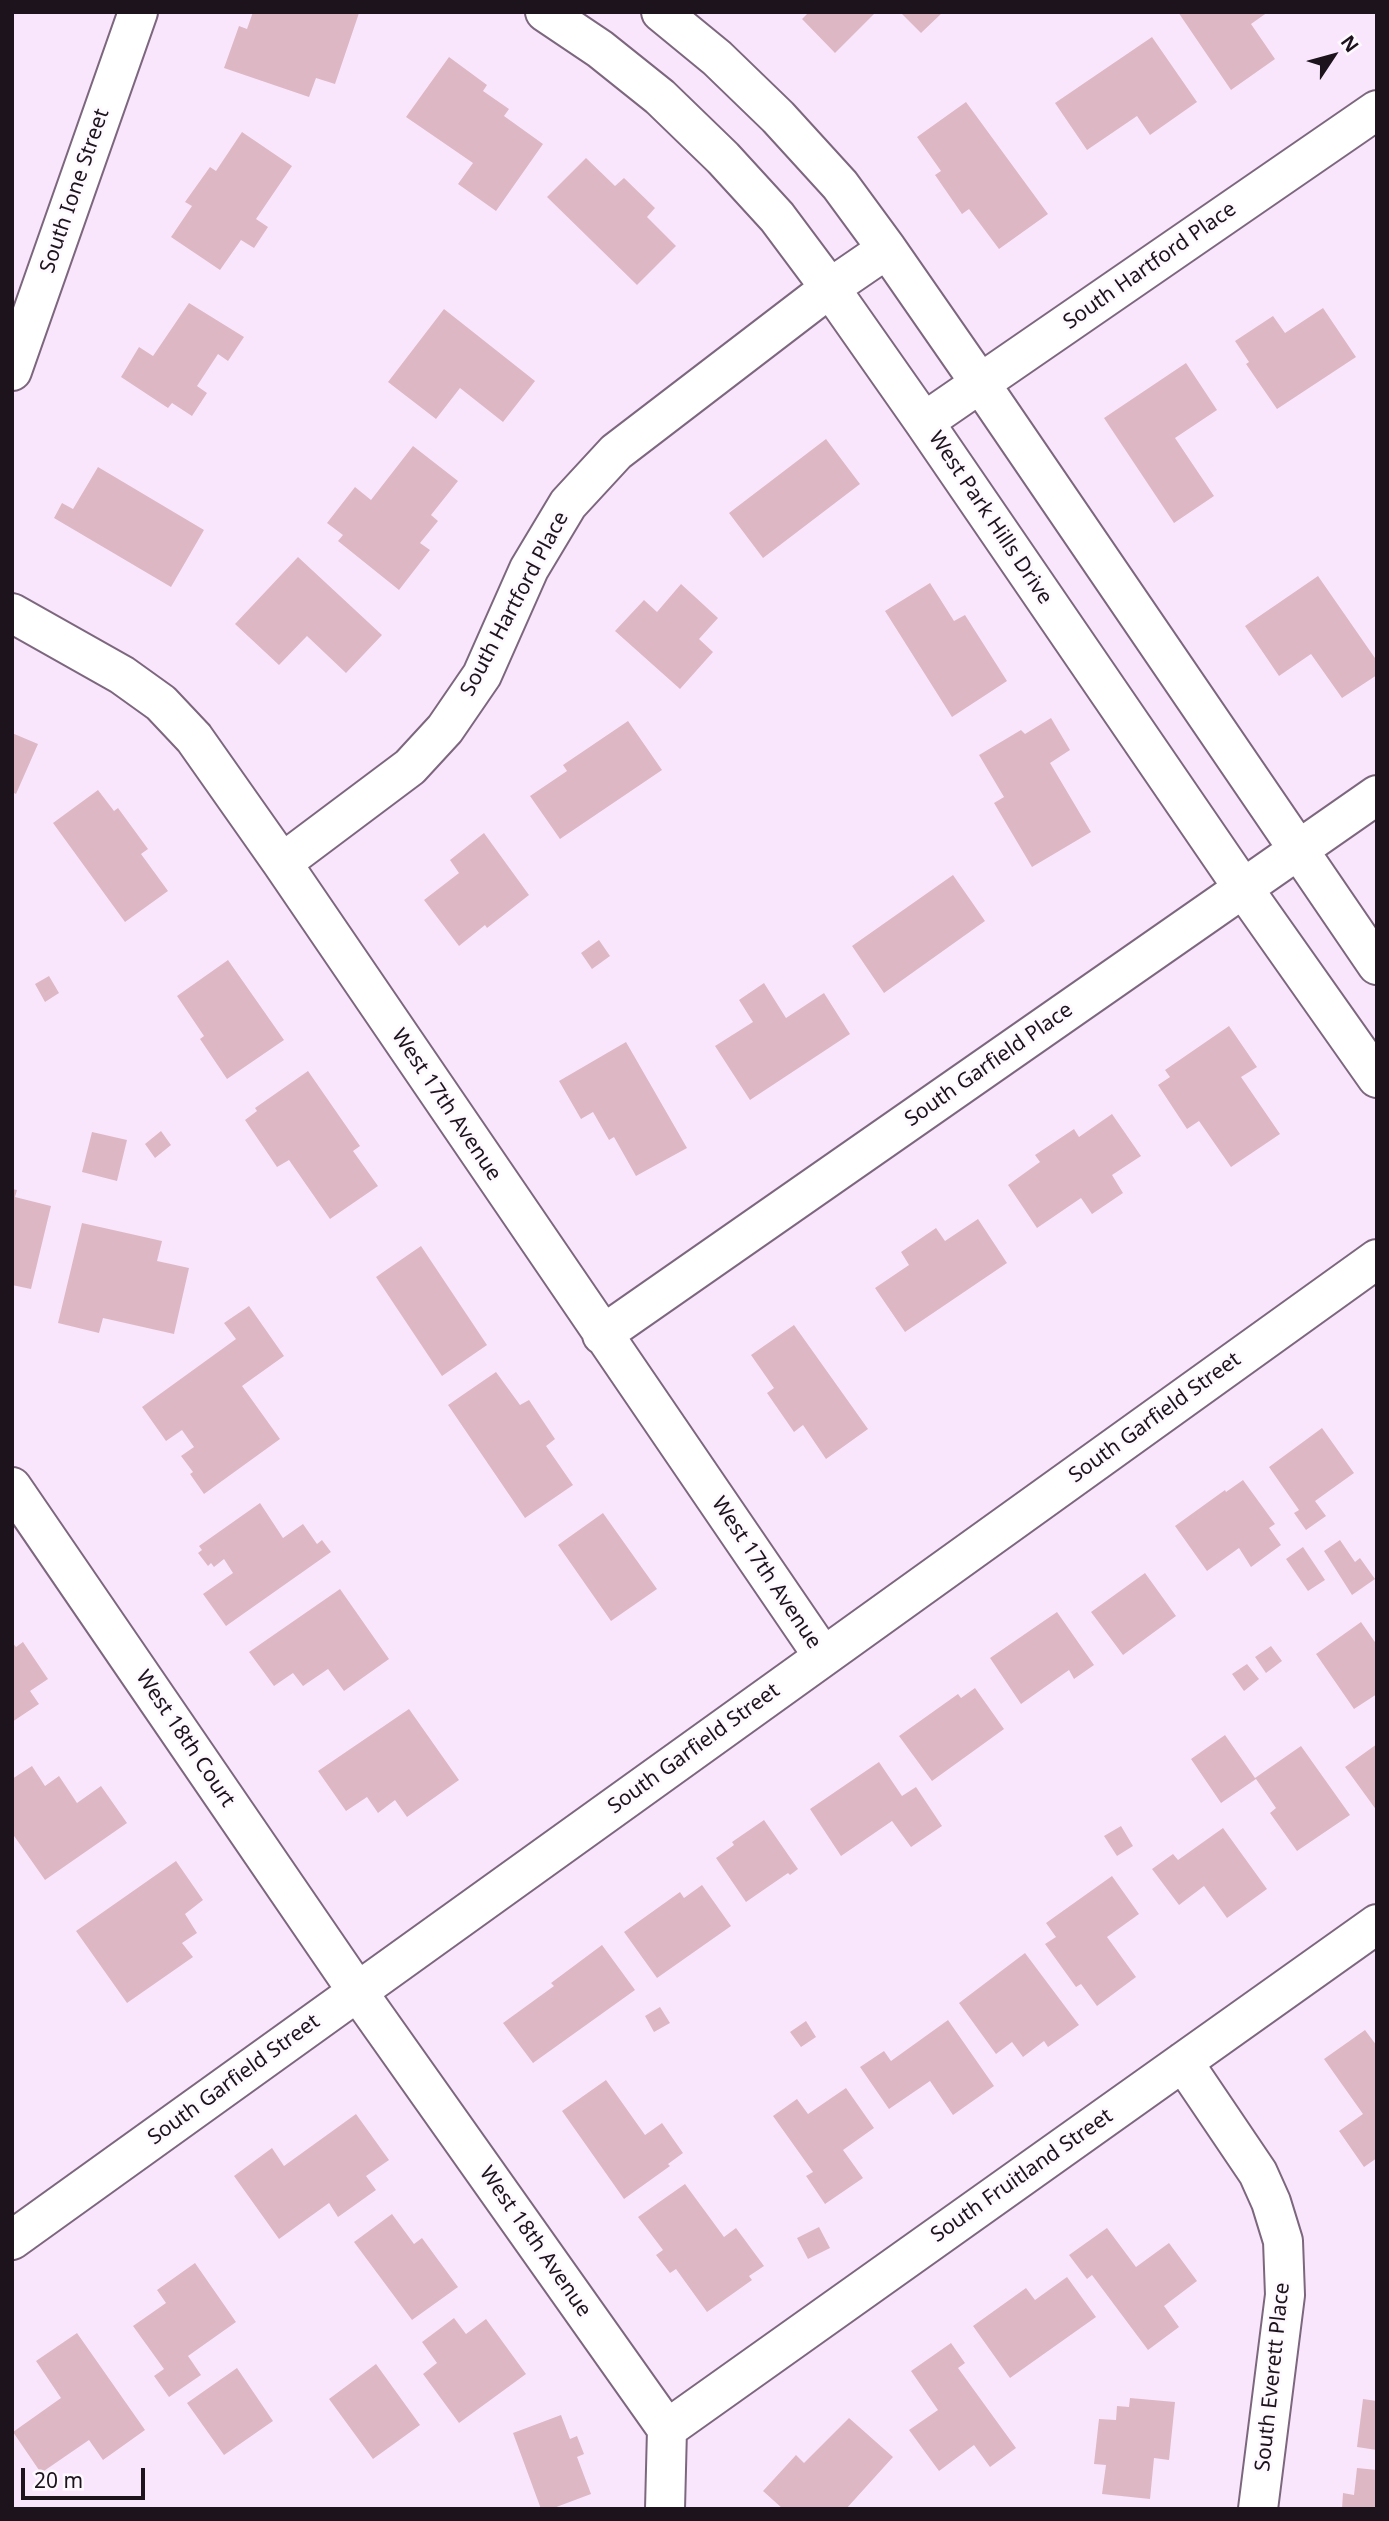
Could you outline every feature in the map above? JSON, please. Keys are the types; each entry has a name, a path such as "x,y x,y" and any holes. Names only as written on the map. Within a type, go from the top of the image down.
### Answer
{"street":[{"name":"South Ione Street","path":"12,371 138,12"},
{"name":"West Park Hills Drive","path":"545,12 600,49 660,97 723,158 777,217 924,422 1243,888 1377,1078"},
{"path":"661,12 717,58 778,117 840,185 980,383 1377,965"},
{"name":"South Hartford Place","path":"924,422 1377,110"},
{"name":"South Hartford Place","path":"282,863 410,767 445,729 482,675 529,569 568,504 616,452 830,288 887,249"},
{"name":"West 17th Avenue","path":"12,613 122,675 161,703 194,738 823,1657"},
{"name":"South Garfield Place","path":"602,1335 1377,795"},
{"name":"South Garfield Street","path":"12,2240 1377,1259"},
{"name":"West 18th Court","path":"12,1487 357,1991"},
{"name":"South Fruitland Street","path":"667,2429 1377,1924"},
{"name":"West 18th Avenue","path":"357,1991 667,2429"},
{"name":"South Everett Place","path":"1183,2062 1258,2173 1271,2202 1283,2241 1286,2295 1258,2509"},
{"path":"665,2509 667,2429"}],"building":[{"path":"253,12 359,13 335,84 316,78 309,97 224,68 239,26 247,29"},
{"path":"809,12 876,12 835,53 802,19"},
{"path":"900,12 943,12 921,33"},
{"path":"1178,12 1268,12 1251,24 1275,59 1231,90"},
{"path":"1152,37 1197,102 1150,135 1137,116 1087,150 1055,103"},
{"path":"449,57 487,85 483,91 509,109 504,116 543,144 496,211 458,184 473,163 406,117"},
{"path":"966,102 1048,214 999,249 969,209 962,214 935,175 941,171 917,137"},
{"path":"242,132 292,166 256,219 268,227 254,248 241,240 220,270 171,237 192,206 185,202 210,167 216,171"},
{"path":"586,158 615,186 624,178 655,208 647,217 676,246 637,285 547,197"},
{"path":"189,303 244,337 228,361 218,354 197,386 207,393 192,416 172,403 168,408 121,377 139,347 153,356"},
{"path":"1323,308 1356,357 1277,409 1246,364 1249,362 1235,341 1273,316 1285,333"},
{"path":"444,309 535,381 503,422 460,388 436,419 388,382"},
{"path":"1186,363 1217,410 1175,438 1214,496 1174,523 1104,418"},
{"path":"826,439 860,484 763,558 729,513"},
{"path":"413,446 458,481 431,515 438,521 420,543 430,550 399,590 338,541 343,535 327,523 355,487 371,500"},
{"path":"98,467 204,530 171,587 54,518 62,503 73,509"},
{"path":"298,557 382,635 346,673 307,636 279,665 235,624"},
{"path":"1318,576 1377,661 1377,675 1342,698 1311,654 1279,676 1245,626"},
{"path":"930,583 954,621 965,615 1007,681 952,717 885,611"},
{"path":"681,584 718,618 699,639 713,652 680,689 615,631 644,600 657,612"},
{"path":"1051,718 1070,750 1050,763 1091,832 1032,867 994,803 1004,797 979,755 1021,730 1025,734"},
{"path":"628,721 662,770 560,839 530,796 567,771 563,765"},
{"path":"12,733 38,744 16,794 12,792"},
{"path":"98,790 114,811 118,808 148,849 141,854 168,891 125,922 53,823"},
{"path":"484,833 529,895 459,946 424,900 459,873 450,860"},
{"path":"953,875 985,921 884,993 852,946"},
{"path":"599,940 610,956 592,969 581,953"},
{"path":"228,960 284,1040 227,1079 200,1039 204,1036 177,996"},
{"path":"49,976 59,993 45,1002 35,984"},
{"path":"764,983 786,1018 824,993 850,1034 750,1100 715,1046 753,1022 739,1000"},
{"path":"1229,1026 1257,1067 1241,1077 1280,1134 1231,1167 1199,1121 1187,1129 1158,1085 1170,1077 1165,1070"},
{"path":"626,1042 687,1148 636,1176 614,1137 609,1140 593,1112 581,1119 559,1081"},
{"path":"308,1071 360,1146 353,1151 378,1186 330,1219 289,1160 277,1167 245,1120 257,1111 255,1108"},
{"path":"1112,1114 1141,1156 1112,1175 1123,1193 1092,1214 1081,1198 1037,1228 1008,1185 1040,1162 1035,1155 1074,1129 1079,1137"},
{"path":"161,1131 171,1145 155,1158 145,1144"},
{"path":"92,1132 127,1140 117,1181 82,1172"},
{"path":"12,1189 17,1190 15,1197 51,1206 31,1289 12,1285"},
{"path":"978,1219 1007,1263 905,1332 875,1288 909,1265 901,1252 936,1228 945,1241"},
{"path":"82,1223 162,1241 157,1261 189,1268 174,1334 103,1318 99,1333 58,1323"},
{"path":"421,1246 487,1345 442,1376 376,1277"},
{"path":"249,1306 284,1356 242,1386 280,1439 204,1494 181,1456 194,1447 182,1430 166,1441 142,1407 236,1339 224,1323"},
{"path":"794,1325 868,1429 826,1459 803,1425 794,1432 767,1393 774,1388 751,1355"},
{"path":"496,1372 520,1405 529,1400 555,1439 546,1446 573,1485 525,1518 448,1405"},
{"path":"1322,1428 1354,1473 1315,1501 1326,1516 1306,1530 1294,1513 1299,1510 1269,1467"},
{"path":"1243,1480 1275,1524 1269,1528 1281,1545 1251,1567 1239,1548 1207,1571 1175,1526"},
{"path":"260,1503 283,1538 303,1524 317,1544 322,1540 331,1552 226,1626 203,1594 233,1573 224,1559 214,1567 211,1563 208,1566 198,1553 202,1550 199,1546"},
{"path":"603,1513 657,1589 611,1621 558,1545"},
{"path":"1340,1540 1355,1562 1360,1558 1375,1579 1352,1595 1324,1551"},
{"path":"1303,1547 1325,1580 1308,1591 1286,1559"},
{"path":"1145,1573 1176,1616 1123,1655 1091,1612"},
{"path":"340,1589 389,1659 344,1691 328,1669 303,1686 293,1673 274,1686 249,1652"},
{"path":"1057,1612 1094,1665 1074,1679 1069,1670 1021,1704 990,1658"},
{"path":"1361,1622 1377,1645 1377,1694 1354,1709 1316,1654"},
{"path":"12,1642 16,1647 23,1642 48,1679 30,1691 39,1704 12,1722"},
{"path":"1271,1646 1282,1661 1266,1673 1255,1657"},
{"path":"1247,1664 1259,1679 1244,1691 1232,1674"},
{"path":"975,1688 1004,1729 932,1781 899,1736 958,1694 961,1698"},
{"path":"409,1709 459,1780 407,1817 395,1800 378,1813 367,1797 346,1811 318,1771"},
{"path":"1225,1735 1255,1778 1301,1746 1350,1815 1297,1851 1270,1813 1276,1808 1256,1779 1221,1803 1191,1759"},
{"path":"1377,1744 1377,1811 1345,1767"},
{"path":"879,1762 902,1796 916,1787 942,1826 911,1847 892,1821 841,1856 810,1809"},
{"path":"32,1766 45,1786 59,1776 77,1803 101,1786 127,1823 45,1880 12,1833 12,1779"},
{"path":"764,1820 798,1869 746,1902 716,1858 734,1845 732,1842"},
{"path":"1121,1826 1133,1846 1117,1856 1104,1836"},
{"path":"1223,1828 1267,1889 1227,1918 1204,1886 1179,1905 1152,1869 1173,1854 1178,1860"},
{"path":"176,1861 203,1900 185,1914 197,1933 182,1943 193,1957 127,2003 76,1931"},
{"path":"1112,1876 1139,1914 1107,1937 1136,1977 1097,2006 1081,1984 1076,1987 1045,1944 1056,1937 1046,1923"},
{"path":"702,1885 731,1926 657,1978 624,1932 680,1892 684,1898"},
{"path":"602,1945 635,1990 533,2063 503,2023 554,1986 551,1983"},
{"path":"1025,1953 1079,2025 1048,2047 1044,2041 1023,2057 1012,2042 996,2054 959,2003"},
{"path":"660,2007 670,2023 654,2032 645,2016"},
{"path":"948,2020 994,2086 953,2115 930,2081 889,2109 860,2067 884,2051 891,2061"},
{"path":"806,2021 816,2037 801,2047 790,2032"},
{"path":"1365,2030 1377,2046 1377,2158 1364,2167 1339,2131 1363,2114 1324,2059"},
{"path":"606,2080 645,2135 662,2123 683,2153 668,2164 670,2166 624,2199 562,2111"},
{"path":"846,2088 874,2128 843,2150 863,2178 825,2204 806,2176 813,2172 773,2116 797,2099 808,2114"},
{"path":"356,2114 389,2160 366,2176 376,2190 338,2217 329,2203 279,2239 234,2176 272,2148 284,2166"},
{"path":"685,2184 724,2237 736,2228 764,2266 749,2276 752,2280 707,2312 676,2269 670,2273 656,2255 663,2250 638,2217"},
{"path":"392,2214 414,2244 422,2238 458,2287 412,2320 354,2242"},
{"path":"819,2227 830,2248 808,2259 797,2238"},
{"path":"1107,2228 1136,2267 1169,2243 1197,2281 1164,2306 1179,2327 1148,2350 1092,2275 1087,2279 1069,2255"},
{"path":"195,2263 236,2322 188,2356 201,2375 169,2397 154,2376 164,2369 133,2326 166,2303 157,2290"},
{"path":"1067,2277 1096,2317 1010,2378 973,2326 1026,2288 1035,2300"},
{"path":"454,2318 466,2334 486,2319 526,2374 459,2423 423,2374 437,2363 422,2342"},
{"path":"77,2333 145,2430 103,2460 89,2440 41,2473 13,2432 61,2398 36,2361"},
{"path":"951,2343 965,2363 958,2368 1016,2448 990,2467 974,2445 939,2471 909,2430 938,2410 911,2371"},
{"path":"376,2364 420,2425 373,2459 329,2399"},
{"path":"237,2368 273,2421 224,2455 187,2403"},
{"path":"1130,2398 1175,2402 1169,2460 1154,2458 1150,2499 1102,2494 1106,2465 1094,2464 1099,2419 1116,2420 1117,2406 1129,2407"},
{"path":"1363,2399 1377,2401 1377,2450 1357,2447"},
{"path":"561,2415 570,2439 577,2436 584,2454 577,2457 591,2494 551,2509 541,2509 513,2433"},
{"path":"849,2418 893,2457 846,2509 783,2509 763,2491 796,2455 804,2463"},
{"path":"1357,2468 1377,2470 1377,2509 1342,2509 1343,2493 1354,2495"}]}
